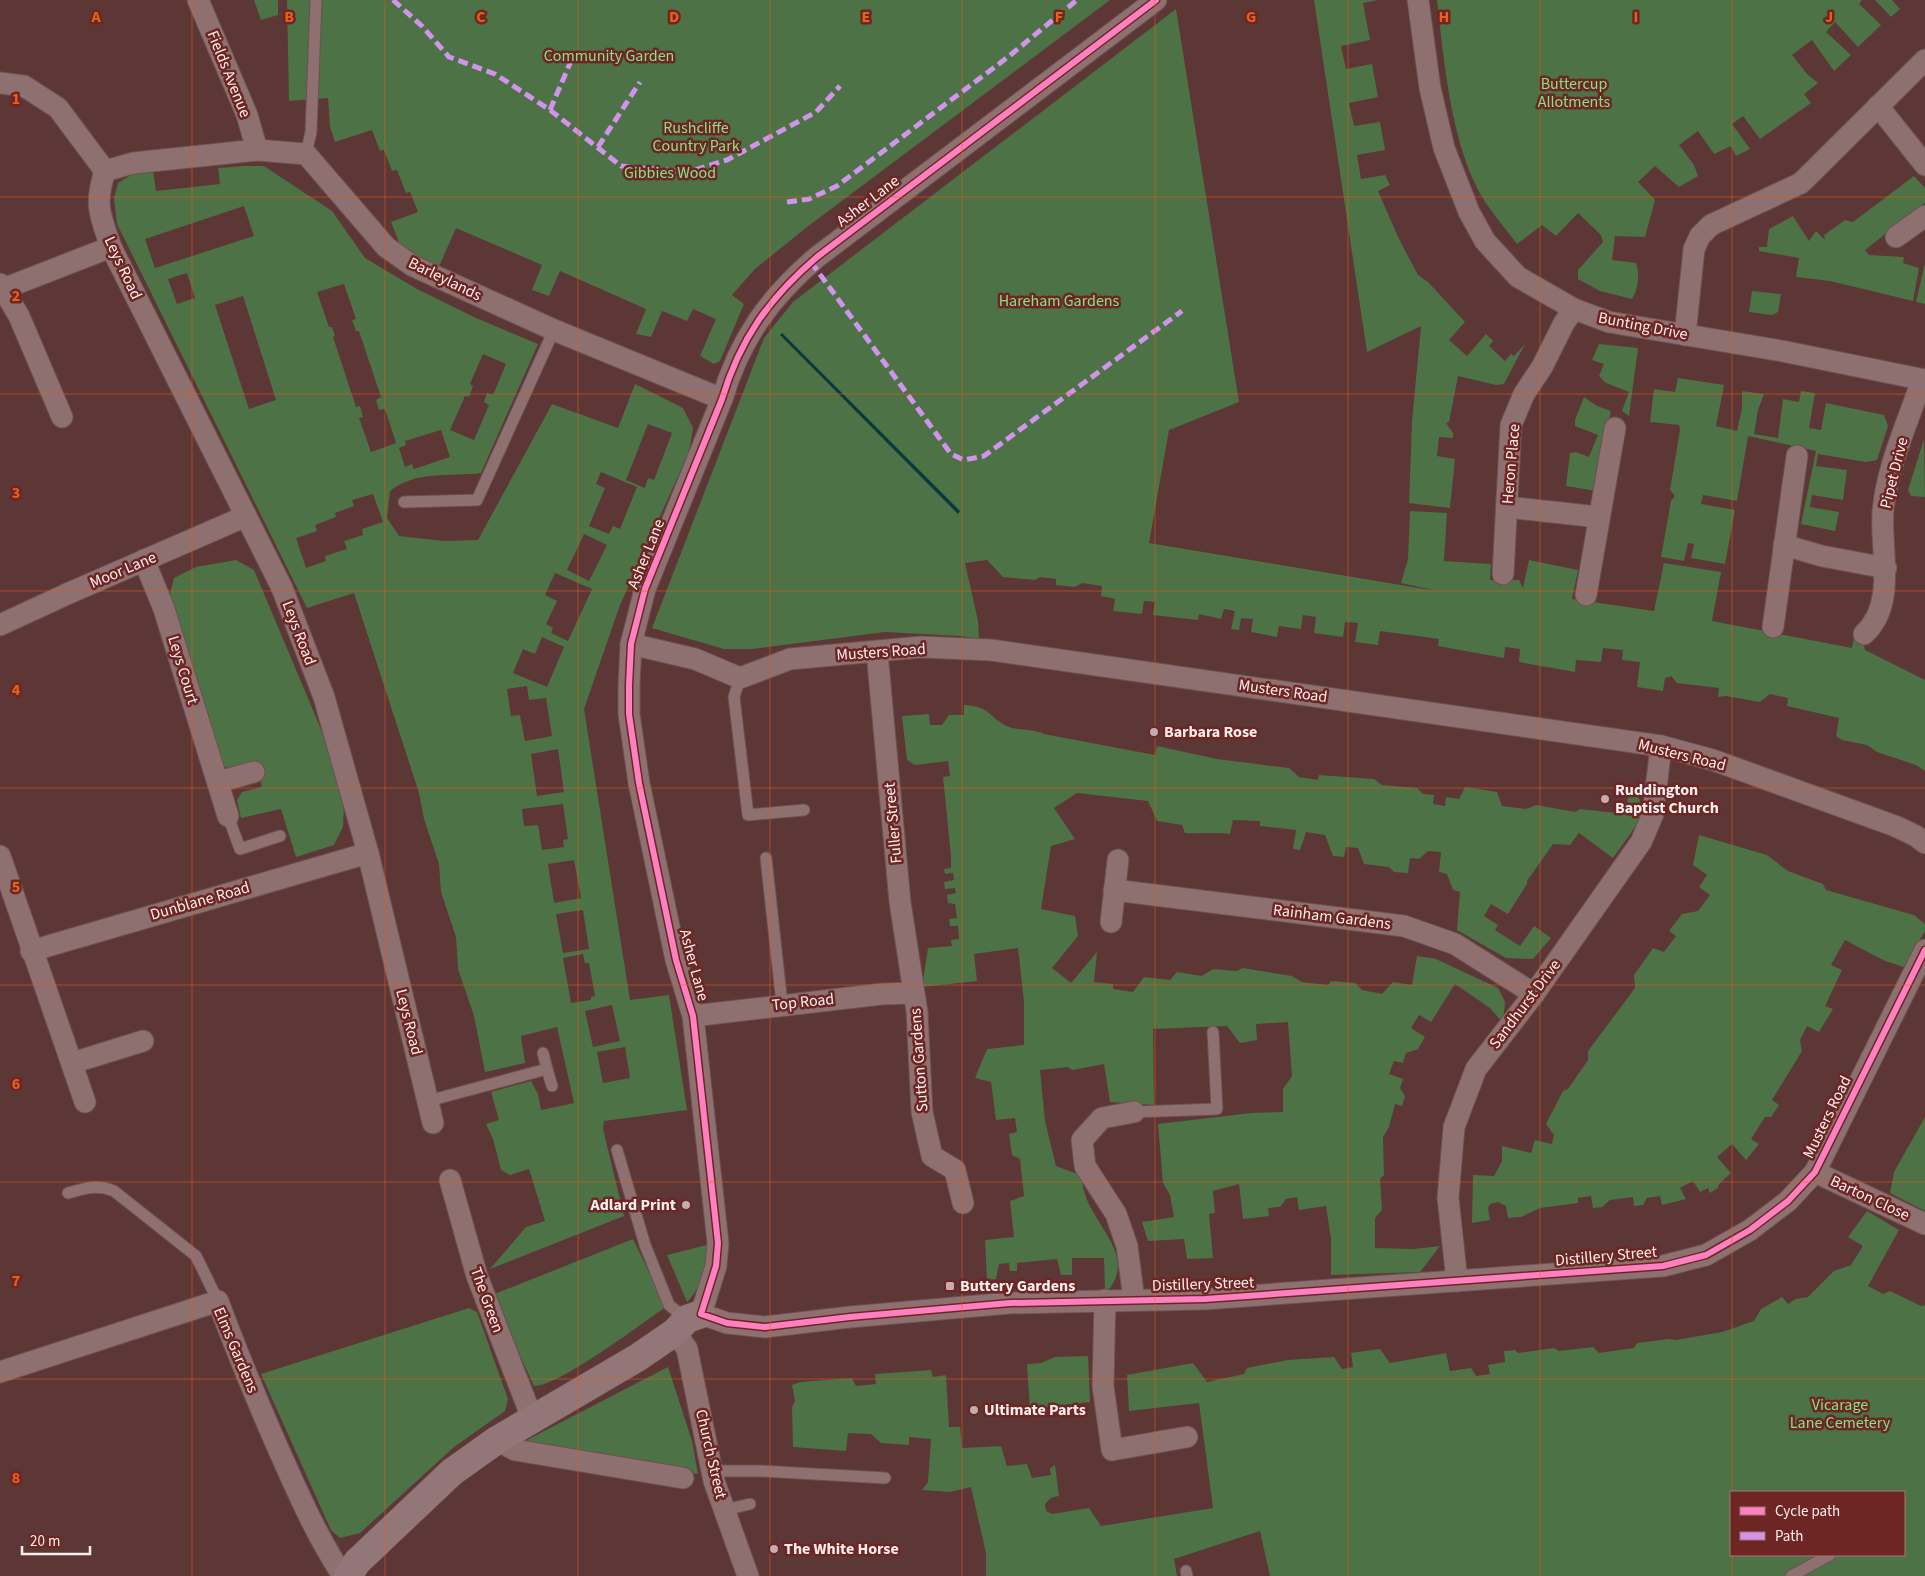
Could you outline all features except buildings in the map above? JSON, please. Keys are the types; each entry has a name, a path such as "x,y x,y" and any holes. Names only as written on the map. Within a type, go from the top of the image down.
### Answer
{"street":[{"name":"Fields Avenue","path":"198,0 247,115 257,150"},
{"name":"Asher Lane","path":"688,1322 716,1266 718,1243 693,1016 676,960 639,783 629,714 631,644 645,589 722,399 731,369 755,325 783,287 817,256 1156,0"},
{"name":"Bunting Drive","path":"1418,0 1430,88 1444,148 1469,212 1485,241 1518,277 1574,309 1609,322 1782,351 1924,380"},
{"path":"1685,335 1694,249 1700,236 1711,225 1801,183 1925,60"},
{"path":"0,84 24,86 58,108 106,172 133,162 257,150 306,154"},
{"path":"1878,106 1925,165"},
{"name":"Barleylands","path":"306,154 386,247 413,266 554,330 722,399"},
{"name":"Leys Road","path":"106,172 99,190 98,208 111,247 282,588 324,697 368,853 433,1123"},
{"path":"1896,237 1925,216"},
{"path":"62,418 19,316 1,287 111,247"},
{"name":"Heron Place","path":"1503,574 1511,425 1524,394 1542,367 1564,323 1574,309"},
{"name":"Pipet Drive","path":"1864,634 1874,625 1884,587 1886,568 1883,511 1891,474 1924,380"},
{"path":"1586,596 1598,517 1615,428"},
{"path":"1773,627 1782,578 1784,545 1798,456"},
{"path":"1507,508 1598,517"},
{"name":"Moor Lane","path":"0,625 246,516"},
{"path":"1784,545 1822,556 1886,568"},
{"name":"Leys Court","path":"144,560 164,609 228,816"},
{"path":"631,644 695,659 740,678"},
{"name":"Musters Road","path":"740,678 790,658 921,647 992,650 1661,746 1713,760 1895,826 1916,836 1925,844"},
{"name":"Fuller Street","path":"877,652 900,902 913,993"},
{"name":"Sandhurst Drive","path":"1457,1281 1448,1198 1454,1128 1476,1069 1534,994 1641,842 1653,814 1661,746"},
{"path":"218,782 254,772"},
{"name":"Dunblane Road","path":"31,951 368,853"},
{"path":"0,856 31,951 85,1102"},
{"path":"1111,922 1118,860"},
{"name":"Rainham Gardens","path":"1114,890 1404,926 1455,944 1534,994"},
{"name":"Musters Road","path":"1706,1255 1750,1230 1788,1201 1815,1172 1925,950"},
{"name":"Top Road","path":"693,1016 782,1004 913,993"},
{"name":"Sutton Gardens","path":"913,993 918,1012 922,1112 932,1156 955,1170 964,1203"},
{"path":"72,1063 143,1041"},
{"path":"1134,1112 1102,1118 1082,1140 1085,1166 1116,1214 1127,1246 1134,1300"},
{"name":"Barton Close","path":"1815,1172 1925,1224"},
{"name":"The Green","path":"450,1180 477,1276 532,1418"},
{"name":"Distillery Street","path":"688,1322 727,1323 765,1327 850,1317 1010,1303 1205,1299 1663,1266 1706,1255"},
{"path":"1106,1300 1102,1386 1112,1450 1186,1437"},
{"name":"Elms Gardens","path":"0,1372 218,1301 242,1365 320,1541 343,1576"},
{"path":"348,1576 356,1562 452,1472 496,1440 637,1358 688,1322"},
{"name":"Church Street","path":"688,1322 687,1349 712,1471 748,1576"},
{"path":"496,1440 515,1450 683,1478"}],"lane":[{"path":"306,154 311,132 316,0"},
{"path":"404,502 477,500 554,330"},
{"path":"740,678 734,697 748,815 804,810"},
{"path":"228,816 240,849 280,836"},
{"path":"766,858 782,1004"},
{"path":"1134,1112 1217,1109 1213,1032"},
{"path":"543,1053 552,1086"},
{"path":"428,1101 547,1069"},
{"path":"617,1150 645,1245 669,1305 688,1322"},
{"path":"68,1193 92,1186 103,1186 114,1191 196,1256 218,1301"},
{"path":"712,1471 761,1471 885,1478"},
{"path":"724,1510 750,1504"},
{"path":"1792,1576 1828,1556"}],"green space":[{"path":"254,0 278,0 278,15 261,20"},
{"name":"Rushcliffe Country Park","path":"287,0 1110,0 807,227 755,269 732,295 744,304 720,361 714,364 700,356 716,319 693,309 687,321 662,311 651,337 636,334 646,309 560,271 549,296 532,290 542,265 456,228 437,271 400,245 391,222 418,212 410,192 406,193 397,170 392,171 384,150 380,151 372,130 335,142 330,127 328,98 289,101"},
{"path":"1314,0 1378,0 1363,3 1370,40 1341,46 1346,69 1372,64 1378,97 1349,103 1354,126 1380,122 1385,150 1357,155 1361,179 1385,175 1390,185 1378,191 1399,239 1418,275 1428,282 1465,322 1449,340 1467,356 1486,334 1493,341 1489,346 1505,361 1511,354 1514,356 1525,344 1504,384 1496,385 1458,376 1449,422 1446,423 1453,433 1453,438 1439,437 1437,456 1455,459 1450,508 1409,503 1412,421 1421,326 1367,352"},
{"name":"Buttercup Allotments","path":"1437,0 1862,0 1859,4 1881,25 1858,47 1835,22 1826,32 1851,55 1834,71 1812,40 1792,55 1807,74 1818,83 1804,94 1811,103 1760,139 1743,116 1732,124 1750,149 1736,156 1731,146 1714,154 1698,131 1679,145 1694,165 1698,176 1679,187 1655,166 1638,182 1655,200 1645,237 1615,236 1612,260 1636,263 1638,282 1632,299 1600,291 1578,279 1578,270 1603,242 1601,235 1578,213 1556,236 1542,225 1517,244 1486,203 1468,167 1454,120"},
{"path":"1875,0 1892,0 1900,9 1891,17"},
{"name":"Hareham Gardens","path":"1176,9 1239,402 1169,430 1149,543 1437,591 1401,583 1408,559 1410,511 1447,513 1444,561 1491,564 1490,580 1519,580 1523,588 1529,560 1578,570 1572,599 1654,611 1664,563 1721,572 1712,621 1852,648 1855,631 1861,632 1865,650 1925,680 1925,771 1916,765 1877,752 1867,745 1842,740 1836,736 1839,718 1787,706 1788,698 1770,694 1760,702 1726,696 1718,697 1719,688 1677,683 1671,676 1665,678 1663,691 1637,687 1640,662 1622,660 1623,650 1603,648 1601,662 1576,660 1575,672 1519,662 1520,649 1505,647 1504,658 1438,646 1439,639 1380,631 1378,645 1355,642 1358,623 1345,622 1343,637 1314,633 1316,617 1303,615 1301,629 1279,626 1277,637 1251,632 1253,619 1241,618 1239,630 1231,629 1235,611 1224,609 1221,619 1199,614 1198,620 1153,615 1155,602 1144,601 1142,614 1113,611 1115,599 1101,596 1102,586 1082,583 1075,587 1056,585 1056,579 1040,577 1035,580 1003,577 987,560 965,563 978,621 979,639 961,636 885,632 752,649 724,649 652,628 764,338 793,302"},
{"path":"264,166 332,211 365,258 417,289 476,318 538,344 481,473 422,477 400,484 390,491 387,518 399,536 444,541 478,540 552,404 618,428 635,384 683,408 693,428 689,452 620,605 584,709 630,1000 669,995 687,1110 604,1121 603,1129 624,1216 490,1269 526,1227 545,1221 529,1169 510,1175 501,1170 493,1139 486,1124 499,1120 491,1092 531,1081 538,1094 541,1110 574,1103 557,1027 521,1036 525,1063 485,1072 474,1016 458,969 456,937 441,892 439,864 424,819 419,793 354,593 307,608 117,224 114,198 118,183 136,172 153,171 156,191 220,184 218,168","holes":["244,206 254,236 155,268 145,239","187,273 195,298 177,304 168,279","344,284 356,319 352,320 356,331 359,331 381,397 376,400 379,410 385,409 396,443 371,452 359,418 363,417 360,406 356,407 333,337 335,336 332,327 329,327 317,292","243,296 276,400 249,409 215,305","483,354 506,364 493,395 487,393 484,402 489,405 474,440 450,430 465,396 469,397 473,386 470,384","648,424 672,433 654,480 648,478 645,488 626,480","441,430 450,457 414,469 412,464 405,467 399,448 406,445 405,441","601,472 637,487 620,529 613,526 609,534 589,526 605,488 596,484","373,494 383,522 362,529 363,535 344,541 347,549 325,556 326,561 306,568 296,538 317,531 315,525 336,517 335,513 354,506 352,500","584,534 607,545 589,581 567,570","555,573 592,589 568,641 551,633 553,628 546,624 557,601 545,595","542,637 564,647 547,687 513,673 523,649 535,654","527,686 529,700 546,698 552,736 525,741 520,715 511,716 507,689","558,749 564,792 537,796 531,754","563,804 568,839 563,840 564,847 542,850 538,825 524,826 522,809","574,860 581,898 554,903 548,864","583,910 589,949 563,953 556,914","583,954 585,963 589,963 595,996 591,997 591,1000 571,1003 563,958","612,1005 620,1041 593,1047 585,1011","625,1047 630,1078 603,1083 597,1052"]},
{"path":"1914,176 1925,188 1925,203 1865,250 1869,255 1904,257 1903,263 1919,268 1913,301 1830,281 1796,277 1799,258 1759,251 1759,247 1767,247 1769,229 1793,216 1809,241 1816,231 1825,240 1824,235 1845,220 1853,222"},
{"path":"1925,263 1925,304 1916,302"},
{"path":"1752,291 1781,294 1778,312 1772,315 1749,312"},
{"path":"1599,344 1638,348 1629,416 1622,411 1629,392 1606,383 1599,376 1604,364 1592,360"},
{"path":"1678,378 1724,385 1716,426 1737,431 1742,408 1742,391 1764,394 1758,410 1754,434 1778,438 1783,399 1799,402 1801,391 1815,393 1809,428 1821,430 1826,403 1884,415 1888,426 1877,460 1866,462 1818,454 1816,466 1847,470 1843,500 1812,495 1810,507 1839,512 1835,531 1801,524 1816,451 1748,436 1737,501 1703,495 1701,504 1735,510 1725,564 1691,558 1694,544 1688,543 1684,561 1661,557 1671,501 1675,496 1670,490 1680,430 1679,425 1650,422 1654,389 1675,392"},
{"path":"1584,397 1597,406 1611,411 1596,491 1566,486 1570,453 1576,452 1589,457 1598,435 1575,426 1575,420"},
{"path":"1924,439 1925,497 1911,496 1908,490"},
{"path":"236,560 254,570 323,734 344,801 343,827 334,845 296,857 281,809 241,818 237,800 242,792 262,787 254,761 232,769 221,766 170,594 174,578 196,567"},
{"path":"964,705 985,710 1002,724 1013,728 1155,755 1157,746 1217,759 1289,768 1299,777 1318,780 1319,775 1374,779 1382,785 1417,788 1423,794 1434,795 1433,804 1445,806 1446,797 1459,799 1465,787 1497,792 1502,806 1526,809 1536,805 1575,812 1580,809 1626,814 1629,789 1639,798 1643,816 1613,858 1579,833 1570,845 1553,844 1527,881 1508,914 1491,904 1484,916 1498,925 1495,930 1520,946 1534,926 1551,938 1533,959 1506,958 1457,930 1460,892 1453,890 1447,874 1439,872 1441,852 1428,851 1419,859 1410,858 1408,873 1394,872 1389,867 1364,864 1358,848 1346,847 1344,857 1333,856 1325,835 1306,832 1300,850 1293,849 1296,830 1260,826 1260,821 1233,820 1230,834 1185,833 1182,825 1157,821 1148,801 1077,793 1054,808 1075,839 1051,846 1041,909 1075,916 1078,936 1052,968 1071,983 1097,952 1094,982 1113,984 1113,989 1133,992 1144,977 1170,980 1177,972 1202,976 1213,969 1237,971 1243,968 1292,976 1302,982 1328,985 1331,981 1355,983 1362,990 1382,994 1393,982 1412,985 1417,956 1436,959 1498,988 1505,1002 1503,1023 1490,1008 1455,984 1431,1022 1419,1015 1411,1028 1425,1037 1418,1049 1406,1053 1403,1063 1394,1061 1389,1074 1403,1079 1400,1088 1405,1096 1402,1106 1395,1104 1389,1127 1383,1137 1384,1175 1380,1179 1382,1210 1375,1218 1375,1248 1414,1249 1440,1246 1420,1272 1331,1275 1331,1239 1326,1206 1299,1210 1297,1197 1286,1199 1280,1207 1268,1208 1269,1216 1243,1219 1239,1184 1213,1191 1215,1213 1209,1214 1213,1258 1187,1259 1184,1239 1148,1241 1142,1222 1174,1217 1170,1195 1163,1183 1158,1124 1251,1113 1283,1112 1283,1089 1292,1076 1288,1022 1256,1024 1257,1040 1240,1043 1227,1026 1153,1029 1154,1105 1110,1102 1104,1064 1072,1070 1068,1067 1040,1070 1045,1121 1056,1166 1080,1175 1089,1204 1115,1251 1118,1261 1117,1272 1113,1283 1105,1294 1104,1258 1072,1258 1072,1275 1061,1275 1057,1259 1017,1263 1017,1271 1010,1271 1009,1263 999,1264 996,1279 987,1280 985,1240 1014,1237 1010,1201 1024,1196 1020,1159 1012,1155 1009,1134 1017,1132 1015,1118 996,1120 991,1082 975,1078 987,1049 1024,1045 1024,1002 1018,948 974,954 977,981 922,987 928,948 952,946 951,940 959,939 958,926 950,926 949,919 957,918 955,904 948,903 947,895 956,893 955,888 945,889 944,882 954,880 953,873 945,874 944,869 951,868 951,856 943,777 950,776 948,761 915,765 907,760 902,716 929,714 930,725 942,725 949,715 964,715"},
{"path":"1699,835 1767,855 1788,871 1823,884 1826,890 1914,915 1925,924 1925,931 1904,967 1885,961 1845,940 1831,965 1842,970 1825,1006 1833,1009 1819,1032 1807,1026 1800,1040 1802,1051 1772,1100 1779,1105 1771,1117 1765,1117 1751,1139 1759,1144 1746,1160 1732,1144 1717,1157 1731,1173 1719,1184 1718,1188 1710,1193 1708,1188 1700,1192 1693,1181 1680,1188 1686,1199 1662,1205 1660,1196 1647,1198 1643,1205 1634,1206 1633,1197 1610,1200 1602,1207 1593,1208 1591,1196 1578,1198 1578,1203 1540,1208 1521,1217 1508,1218 1506,1206 1498,1202 1490,1204 1488,1208 1490,1220 1472,1223 1473,1175 1494,1176 1502,1161 1502,1146 1531,1153 1535,1140 1552,1144 1554,1135 1546,1124 1563,1091 1568,1089 1588,1060 1588,1051 1635,988 1634,975 1653,948 1664,952 1676,936 1669,931 1682,914 1698,911 1710,895 1699,887 1707,875 1693,865"},
{"path":"1925,1117 1925,1211 1890,1193 1894,1172"},
{"name":"Vicarage Lane Cemetery","path":"1867,1211 1899,1230 1868,1286 1883,1294 1890,1291 1921,1306 1925,1305 1925,1576 1270,1576 1260,1531 1174,1559 1177,1576 986,1576 986,1553 971,1487 950,1492 922,1490 928,1482 931,1439 909,1437 909,1445 881,1443 871,1434 848,1433 846,1451 793,1447 792,1407 795,1401 792,1385 801,1382 852,1378 856,1386 876,1384 875,1374 931,1370 933,1377 946,1375 949,1427 960,1427 962,1448 1001,1446 1007,1466 1027,1464 1032,1478 1051,1475 1050,1468 1055,1465 1059,1496 1051,1498 1045,1504 1046,1511 1052,1514 1089,1508 1101,1526 1213,1508 1199,1403 1129,1411 1127,1375 1193,1363 1207,1382 1244,1374 1247,1368 1288,1360 1334,1357 1342,1369 1353,1367 1351,1353 1380,1349 1390,1363 1446,1353 1450,1371 1471,1368 1476,1376 1490,1374 1488,1365 1505,1362 1504,1351 1515,1350 1518,1353 1554,1348 1559,1351 1593,1347 1599,1353 1634,1348 1637,1343 1669,1339 1676,1340 1722,1332 1754,1321 1761,1309 1782,1297 1788,1304 1796,1299 1808,1297 1834,1271 1851,1265 1863,1246 1848,1237"},
{"path":"633,1239 666,1307 580,1366 546,1384 534,1386 492,1295"},
{"path":"715,1243 701,1282 687,1302 667,1255"},
{"path":"469,1308 477,1312 508,1399 505,1411 454,1447 360,1533 340,1538 331,1530 261,1374"},
{"path":"1088,1356 1090,1402 1030,1409 1027,1364 1041,1363 1055,1357"},
{"path":"668,1367 692,1441 698,1474 521,1443"}],"water":[{"path":"782,333 960,511 958,514 780,335"}],"marked path":[{"path":"393,0 422,26 449,57 495,74 550,110 621,166 688,172 727,160 816,112 840,86"},
{"path":"787,202 809,199 837,186 1008,57 1077,0"},
{"path":"550,110 571,61"},
{"path":"598,147 640,82"},
{"path":"811,262 951,454 964,460 984,456 1182,311"}],"cycle path":[{"path":"1156,0 817,257 784,288 758,321 738,357 645,589 631,644 629,714 639,783 676,960 693,1016 718,1243 716,1266 701,1314 727,1323 765,1327 850,1317 1010,1303 1205,1299 1663,1266 1706,1255 1750,1230 1788,1201 1815,1172 1925,950"}],"place":[{"name":"Barbara Rose","path":"1154,732"},
{"name":"Ruddington Baptist Church","path":"1605,799"},
{"name":"Adlard Print","path":"686,1205"},
{"name":"Buttery Gardens","path":"950,1286"},
{"name":"Ultimate Parts","path":"974,1410"},
{"name":"The White Horse","path":"774,1549"}],"park label":[{"name":"Community Garden","path":"609,56"},
{"name":"Gibbies Wood","path":"670,173"}]}
